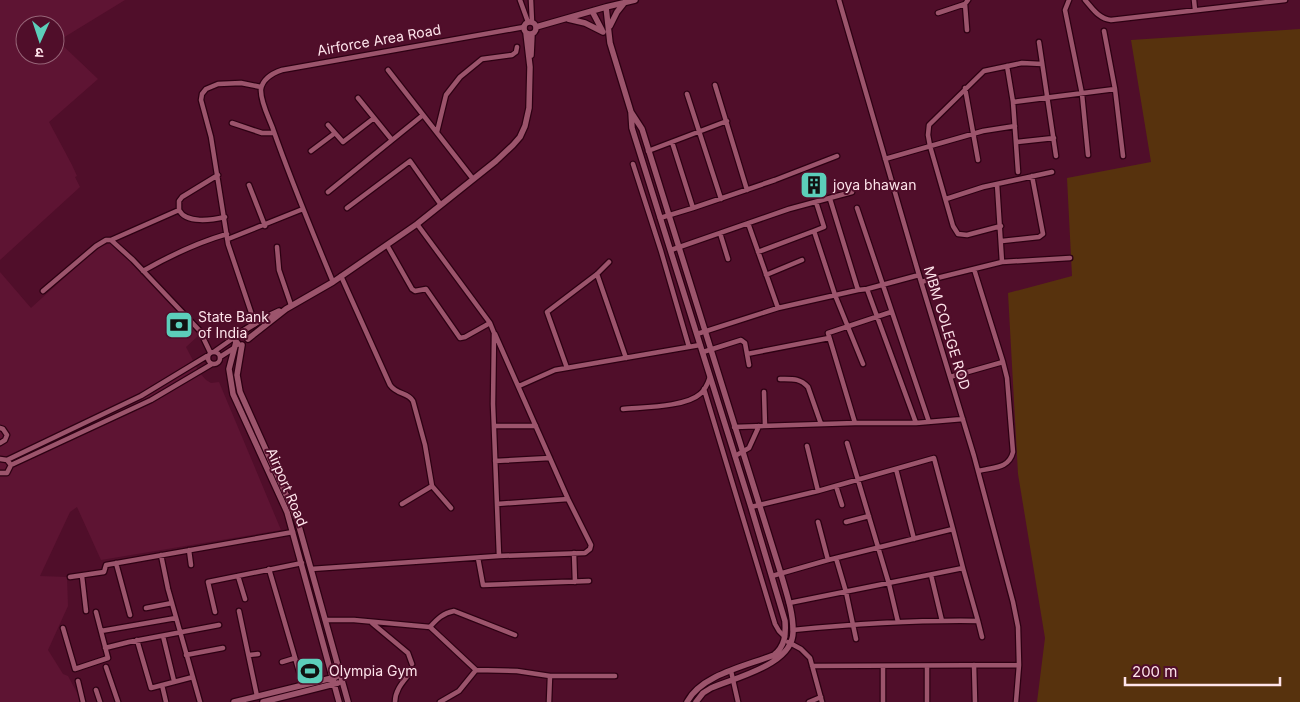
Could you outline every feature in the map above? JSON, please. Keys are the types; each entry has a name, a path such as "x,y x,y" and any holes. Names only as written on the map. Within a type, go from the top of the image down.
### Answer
{"street":[{"path":"520,0 530,27"},
{"path":"0,473 7,473 11,465 151,400 212,364 217,363 220,357 237,343 239,332 243,332 270,315 289,307 333,282 417,224 496,161 520,137 527,119 529,108 531,0"},
{"name":"Airforce Area Road","path":"261,87 269,76 282,70 530,27 636,0"},
{"name":"MBM COLEGE ROD","path":"839,0 963,419 1013,602 1018,627 1019,665 1016,702"},
{"path":"1069,0 1065,10 1082,94 1088,155"},
{"path":"1085,0 1104,19 1111,20 1286,0"},
{"path":"1194,0 1195,10"},
{"path":"609,29 613,19 625,2"},
{"path":"938,13 966,2 967,30"},
{"path":"606,7 610,42 631,112 632,128 783,610 785,638 782,647 774,655 698,686 687,702"},
{"path":"592,11 610,42"},
{"path":"566,18 585,23 603,32"},
{"path":"1104,31 1115,89 1123,156"},
{"path":"1039,42 1056,156"},
{"path":"437,132 446,95 460,77 482,59 512,55 516,52 517,47"},
{"path":"1001,226 967,235 958,234 953,226 930,146 929,125 984,71 1022,63 1042,64"},
{"path":"1007,66 1013,102 1018,172"},
{"path":"388,70 473,179"},
{"path":"255,324 227,237 211,137 201,100 202,94 206,89 218,84 241,83 261,87 264,104 274,133 333,282"},
{"path":"715,86 747,190"},
{"path":"965,88 978,160"},
{"path":"1013,102 1115,89"},
{"path":"687,94 721,199"},
{"path":"358,98 392,140"},
{"path":"631,112 642,129 781,574 794,630 791,644 780,659 703,693 696,702"},
{"path":"328,192 423,115"},
{"path":"328,125 342,142 374,118"},
{"path":"648,151 727,121"},
{"path":"232,123 262,133 274,133"},
{"path":"885,159 974,133 1015,126"},
{"path":"311,151 335,133"},
{"path":"1017,142 1054,138"},
{"path":"672,142 694,208"},
{"path":"660,218 747,190 837,156"},
{"path":"347,208 410,161 441,205"},
{"path":"634,164 662,251 689,347"},
{"path":"946,199 998,184 1052,172"},
{"path":"218,175 182,197 179,201 179,210 181,215 186,218 208,219 225,217"},
{"path":"1002,241 1043,234 1032,176"},
{"path":"998,184 1002,262"},
{"path":"250,185 265,226"},
{"path":"662,251 679,248 748,223 852,192"},
{"path":"830,199 858,290"},
{"path":"758,252 824,227 816,202"},
{"path":"857,208 929,422"},
{"path":"143,271 178,251 206,240 227,237 265,226 303,209"},
{"path":"43,291 96,246 106,240 111,240 179,210"},
{"path":"748,223 778,308"},
{"path":"311,569 499,556 574,554 588,551 591,545 568,499 490,323 417,224"},
{"path":"814,231 835,295 863,364"},
{"path":"720,233 728,259"},
{"path":"111,240 200,331 211,353 220,357"},
{"path":"387,246 412,289 416,291 426,289 460,338 490,323"},
{"path":"277,247 279,270 289,307"},
{"path":"921,282 1002,262 1070,258"},
{"path":"766,275 802,260"},
{"path":"567,368 547,312 597,274 609,262"},
{"path":"974,269 1003,362 1011,422 1012,452 1011,459 1006,465 978,471"},
{"path":"597,274 626,358"},
{"path":"697,334 778,308 882,286 919,275"},
{"path":"341,276 390,385 398,393 408,395 413,401 425,445 432,486 452,508"},
{"path":"868,289 876,316 916,423"},
{"path":"0,459 7,460 141,396 211,353 237,343 246,343 248,339 289,307"},
{"path":"855,423 828,333 891,312"},
{"path":"243,332 247,334 248,339"},
{"path":"494,333 494,426 499,556"},
{"path":"747,354 829,338"},
{"path":"703,352 741,340 745,343 749,365"},
{"name":"Airport Road","path":"237,343 229,369 233,394 287,512 339,702"},
{"name":"Airport Road","path":"237,343 237,375 240,392 297,519 348,702"},
{"path":"519,386 555,370 700,345"},
{"path":"211,353 208,361 212,364"},
{"path":"950,377 1003,362"},
{"path":"623,408 674,404 695,397 700,395 710,377"},
{"path":"780,379 797,379 808,387 821,424"},
{"path":"704,389 775,624 791,644 806,653 810,658 822,699 809,702"},
{"path":"764,392 765,426"},
{"path":"734,427 916,423 963,419"},
{"path":"494,426 536,426"},
{"path":"735,456 751,445 759,426"},
{"path":"0,428 7,435 0,444"},
{"path":"847,443 889,584 898,622"},
{"path":"807,446 818,491"},
{"path":"495,461 550,458"},
{"path":"751,507 818,491 934,458 982,637"},
{"path":"7,460 11,465"},
{"path":"896,469 914,538"},
{"path":"402,504 432,486"},
{"path":"836,486 842,505"},
{"path":"497,504 568,499"},
{"path":"846,522 869,516"},
{"path":"818,522 828,560"},
{"path":"772,576 953,529"},
{"path":"70,577 104,572 106,565 293,532"},
{"path":"189,550 191,565"},
{"path":"574,554 575,582"},
{"path":"161,555 172,603 200,702"},
{"path":"756,558 766,555"},
{"path":"478,558 482,585 589,581"},
{"path":"836,558 856,638"},
{"path":"116,563 130,615"},
{"path":"215,612 208,582 302,563"},
{"path":"789,603 963,568"},
{"path":"269,569 303,685"},
{"path":"931,575 942,621"},
{"path":"82,576 86,611"},
{"path":"238,576 245,598"},
{"path":"146,608 172,603"},
{"path":"239,611 257,696"},
{"path":"430,627 438,618 447,612 454,611 515,635"},
{"path":"63,628 75,669 108,658 96,612"},
{"path":"101,631 176,618"},
{"path":"325,620 354,620 430,627 476,670 517,671 550,676 614,676"},
{"path":"794,630 854,624 978,621"},
{"path":"371,623 408,652 412,664"},
{"path":"106,648 137,640 219,625"},
{"path":"163,636 174,681"},
{"path":"137,640 151,688 193,677"},
{"path":"186,655 223,648"},
{"path":"249,655 258,654"},
{"path":"282,662 294,658"},
{"path":"974,665 975,702"},
{"path":"812,666 1019,665"},
{"path":"882,666 883,702"},
{"path":"927,666 927,702"},
{"path":"106,667 118,702"},
{"path":"440,702 459,691 476,670"},
{"path":"731,671 738,702"},
{"path":"395,702 400,685 410,673"},
{"path":"549,702 550,676"},
{"path":"264,702 341,679"},
{"path":"78,681 83,702"},
{"path":"234,702 303,685 333,681"},
{"path":"162,685 166,702"},
{"path":"96,690 100,702"}],"shaded area":[{"path":"0,0 125,0 65,37 65,15 15,15 15,65 65,65 65,48 98,79 49,122 72,165 80,187 0,260"},
{"path":"1300,29 1300,702 1037,702 1045,638 1018,474 1008,293 1072,276 1067,178 1151,162 1131,40"},
{"path":"113,243 128,258 199,335 186,347 199,372 206,380 211,383 219,382 281,530 101,560 77,507 70,512 40,576 67,577 68,606 48,650 63,674 68,676 82,702 0,702 0,272 31,308 97,248"}],"place":[{"name":"joya bhawan","path":"814,185"},
{"name":"State Bank of India","path":"179,325"},
{"name":"Olympia Gym","path":"310,671"}]}
